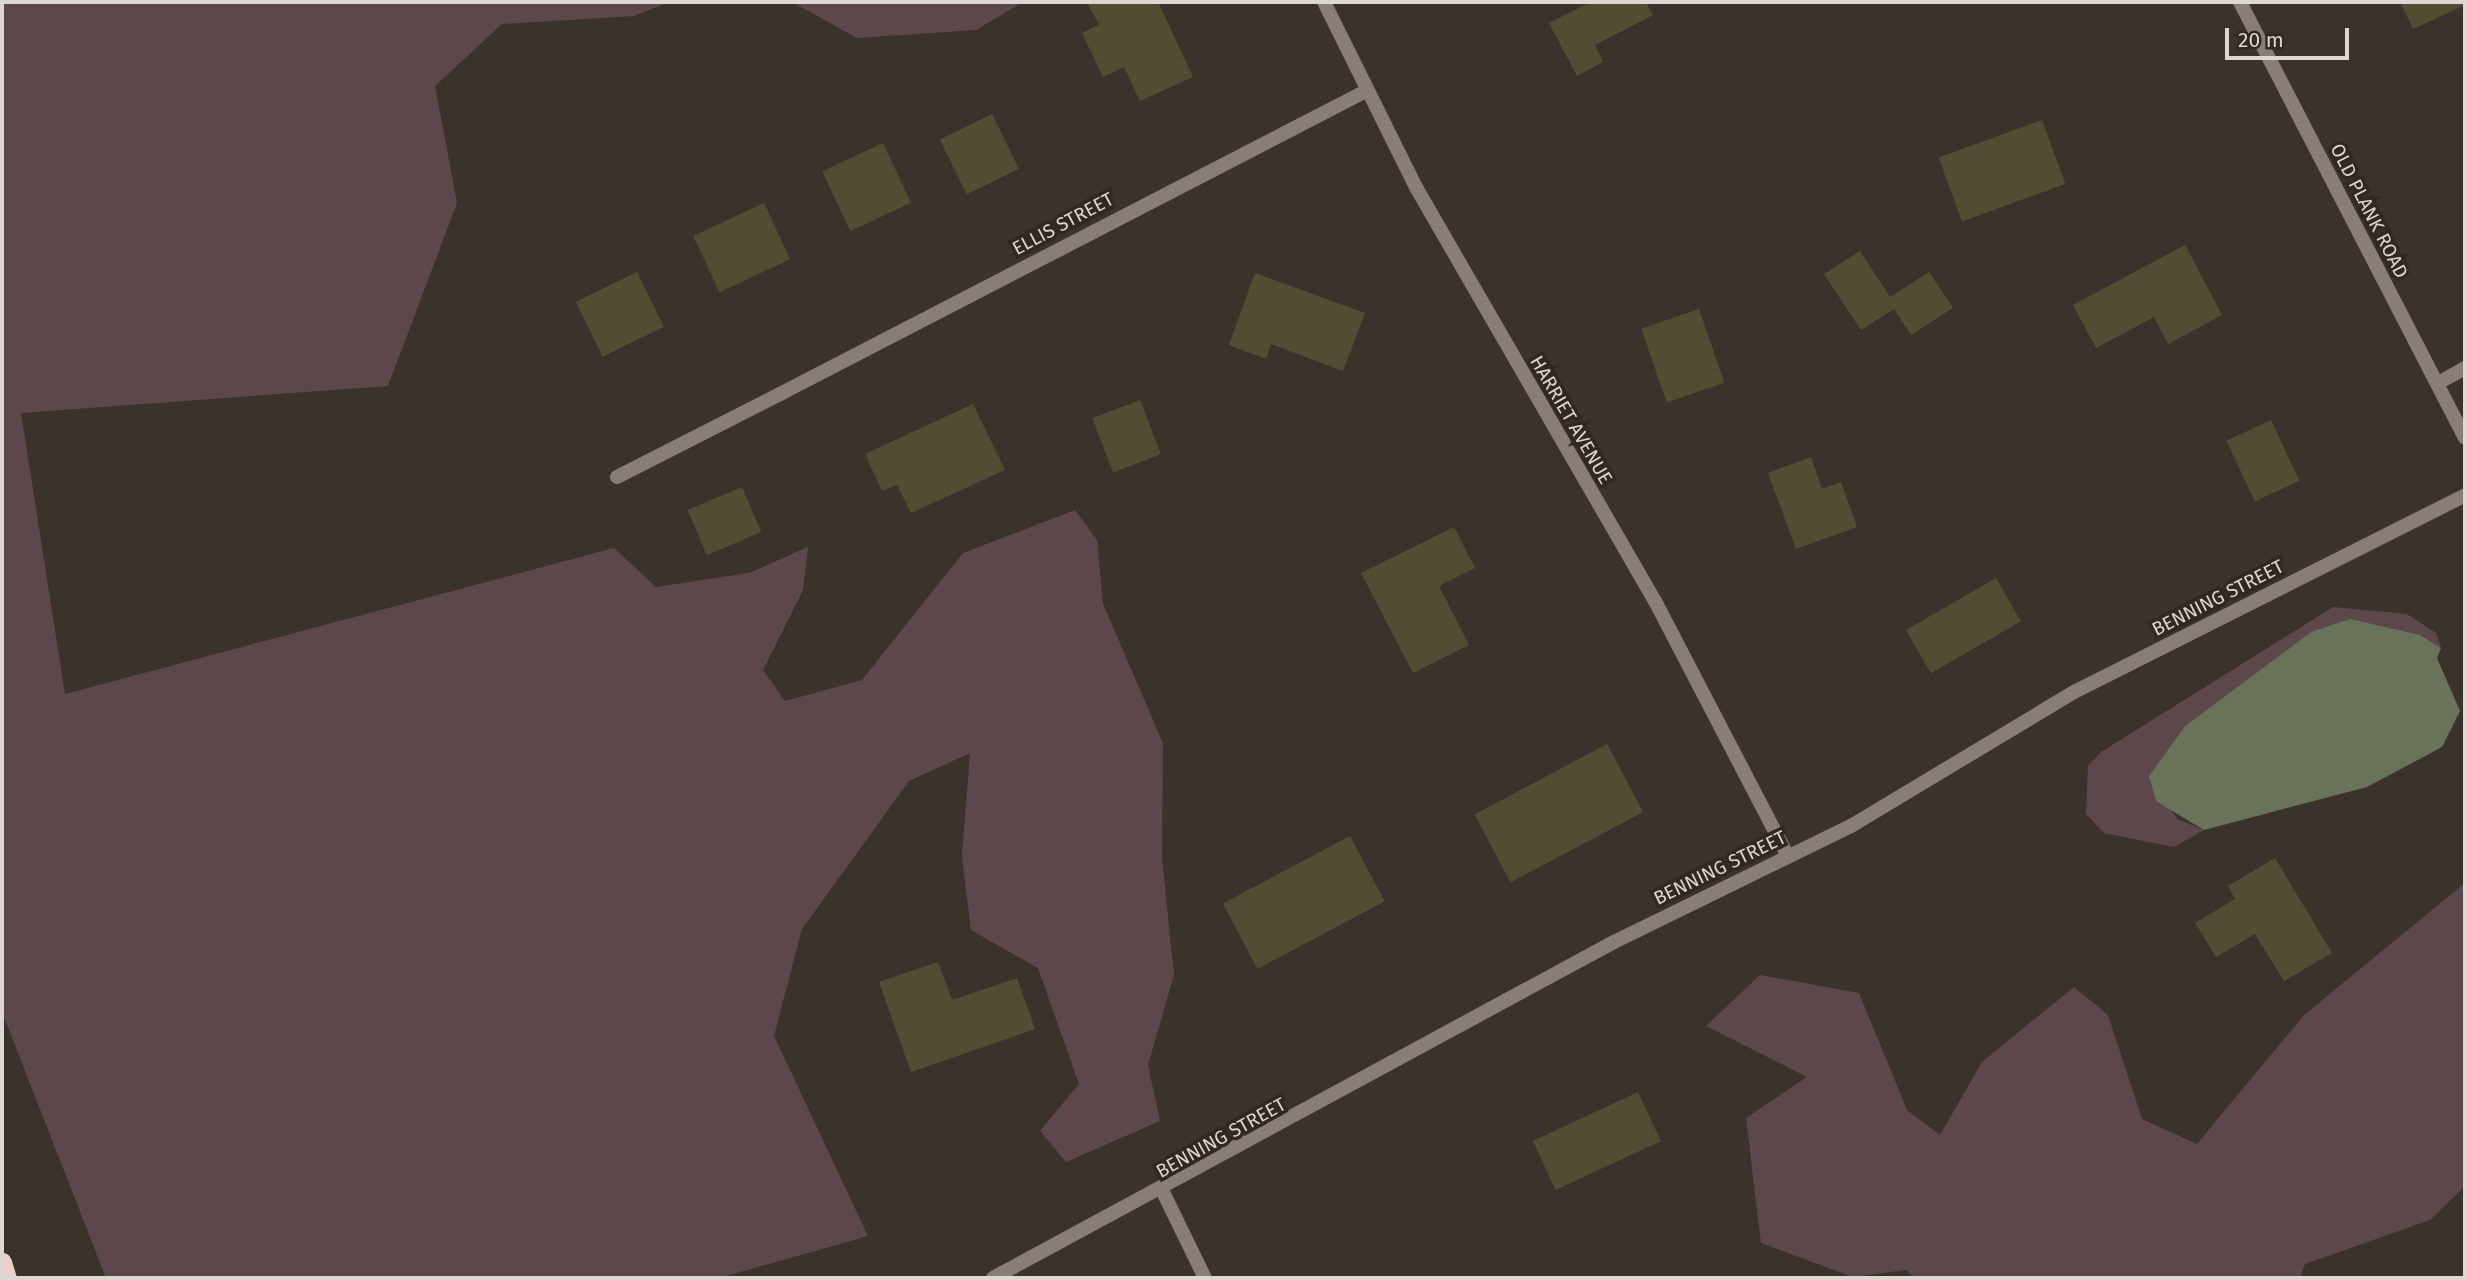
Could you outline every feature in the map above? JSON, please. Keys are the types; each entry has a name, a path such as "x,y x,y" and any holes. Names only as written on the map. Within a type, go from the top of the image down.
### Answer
{"highway":[{"path":"2,1262 7,1278"}],"street":[{"name":"HARRIET AVENUE","path":"1324,2 1366,91 1655,600 1788,856"},
{"name":"OLD PLANK ROAD","path":"2240,2 2465,437"},
{"name":"ELLIS STREET","path":"617,477 1366,91"},
{"path":"2438,383 2465,368"},
{"name":"BENNING STREET","path":"993,1278 1163,1192 1614,942 1788,856 2074,692 2465,495"},
{"path":"1163,1192 1205,1278"}],"shaded area":[{"path":"2,2 669,2 634,16 502,24 435,86 457,203 388,386 21,413 65,694 614,548 656,587 749,573 808,547 803,590 763,670 785,701 862,680 963,553 1075,510 1097,540 1103,604 1163,743 1162,858 1174,975 1148,1065 1160,1121 1066,1162 1040,1131 1079,1084 1038,968 971,930 962,856 970,753 909,781 802,929 774,1036 868,1236 719,1278 106,1278 2,1012"},
{"path":"792,2 1023,2 976,30 857,38"},
{"path":"2333,607 2407,614 2436,633 2441,648 2420,635 2311,632 2185,726 2149,776 2177,819 2204,830 2174,847 2104,833 2086,814 2088,766 2101,752"},
{"path":"2350,619 2420,635 2441,648 2437,658 2460,711 2442,747 2367,787 2204,830 2156,801 2149,776 2185,726 2311,632"},
{"path":"2465,883 2465,1186 2430,1220 2305,1264 2300,1278 1915,1278 1906,1270 1853,1277 1761,1243 1746,1118 1807,1077 1706,1026 1760,975 1859,993 1907,1110 1940,1135 1982,1062 2074,987 2108,1015 2142,1119 2197,1144 2304,1015"}],"building":[{"path":"1087,2 1158,2 1193,77 1140,101 1124,67 1103,77 1082,33 1099,25"},
{"path":"1591,2 1646,2 1653,15 1595,45 1603,62 1577,76 1549,23"},
{"path":"2400,2 2461,2 2463,6 2413,29"},
{"path":"992,114 1019,169 967,194 940,139"},
{"path":"2042,120 2065,184 1962,222 1939,158"},
{"path":"883,143 911,203 850,231 822,171"},
{"path":"764,203 790,259 720,292 693,236"},
{"path":"2185,245 2222,315 2168,344 2154,317 2096,348 2073,305"},
{"path":"1860,251 1890,297 1929,272 1953,308 1911,335 1894,309 1861,330 1824,274"},
{"path":"637,272 664,327 603,357 576,302"},
{"path":"1255,273 1365,313 1343,371 1271,344 1266,359 1229,345"},
{"path":"1699,309 1724,383 1667,403 1641,329"},
{"path":"1140,400 1161,454 1113,472 1092,418"},
{"path":"973,404 1005,470 911,513 897,485 882,491 865,454"},
{"path":"2271,420 2299,481 2255,501 2227,441"},
{"path":"1811,457 1822,489 1841,482 1857,527 1796,549 1768,473"},
{"path":"742,487 761,532 707,555 688,510"},
{"path":"1454,527 1475,568 1439,586 1469,645 1413,673 1361,573"},
{"path":"1996,578 2021,621 1931,673 1906,630"},
{"path":"1607,744 1643,812 1511,882 1475,814"},
{"path":"1350,836 1385,901 1258,969 1223,904"},
{"path":"2275,858 2332,953 2284,981 2255,934 2216,957 2195,923 2235,899 2228,886"},
{"path":"938,962 952,1000 1017,978 1035,1029 911,1072 879,982"},
{"path":"1638,1092 1661,1141 1556,1190 1533,1141"}]}
